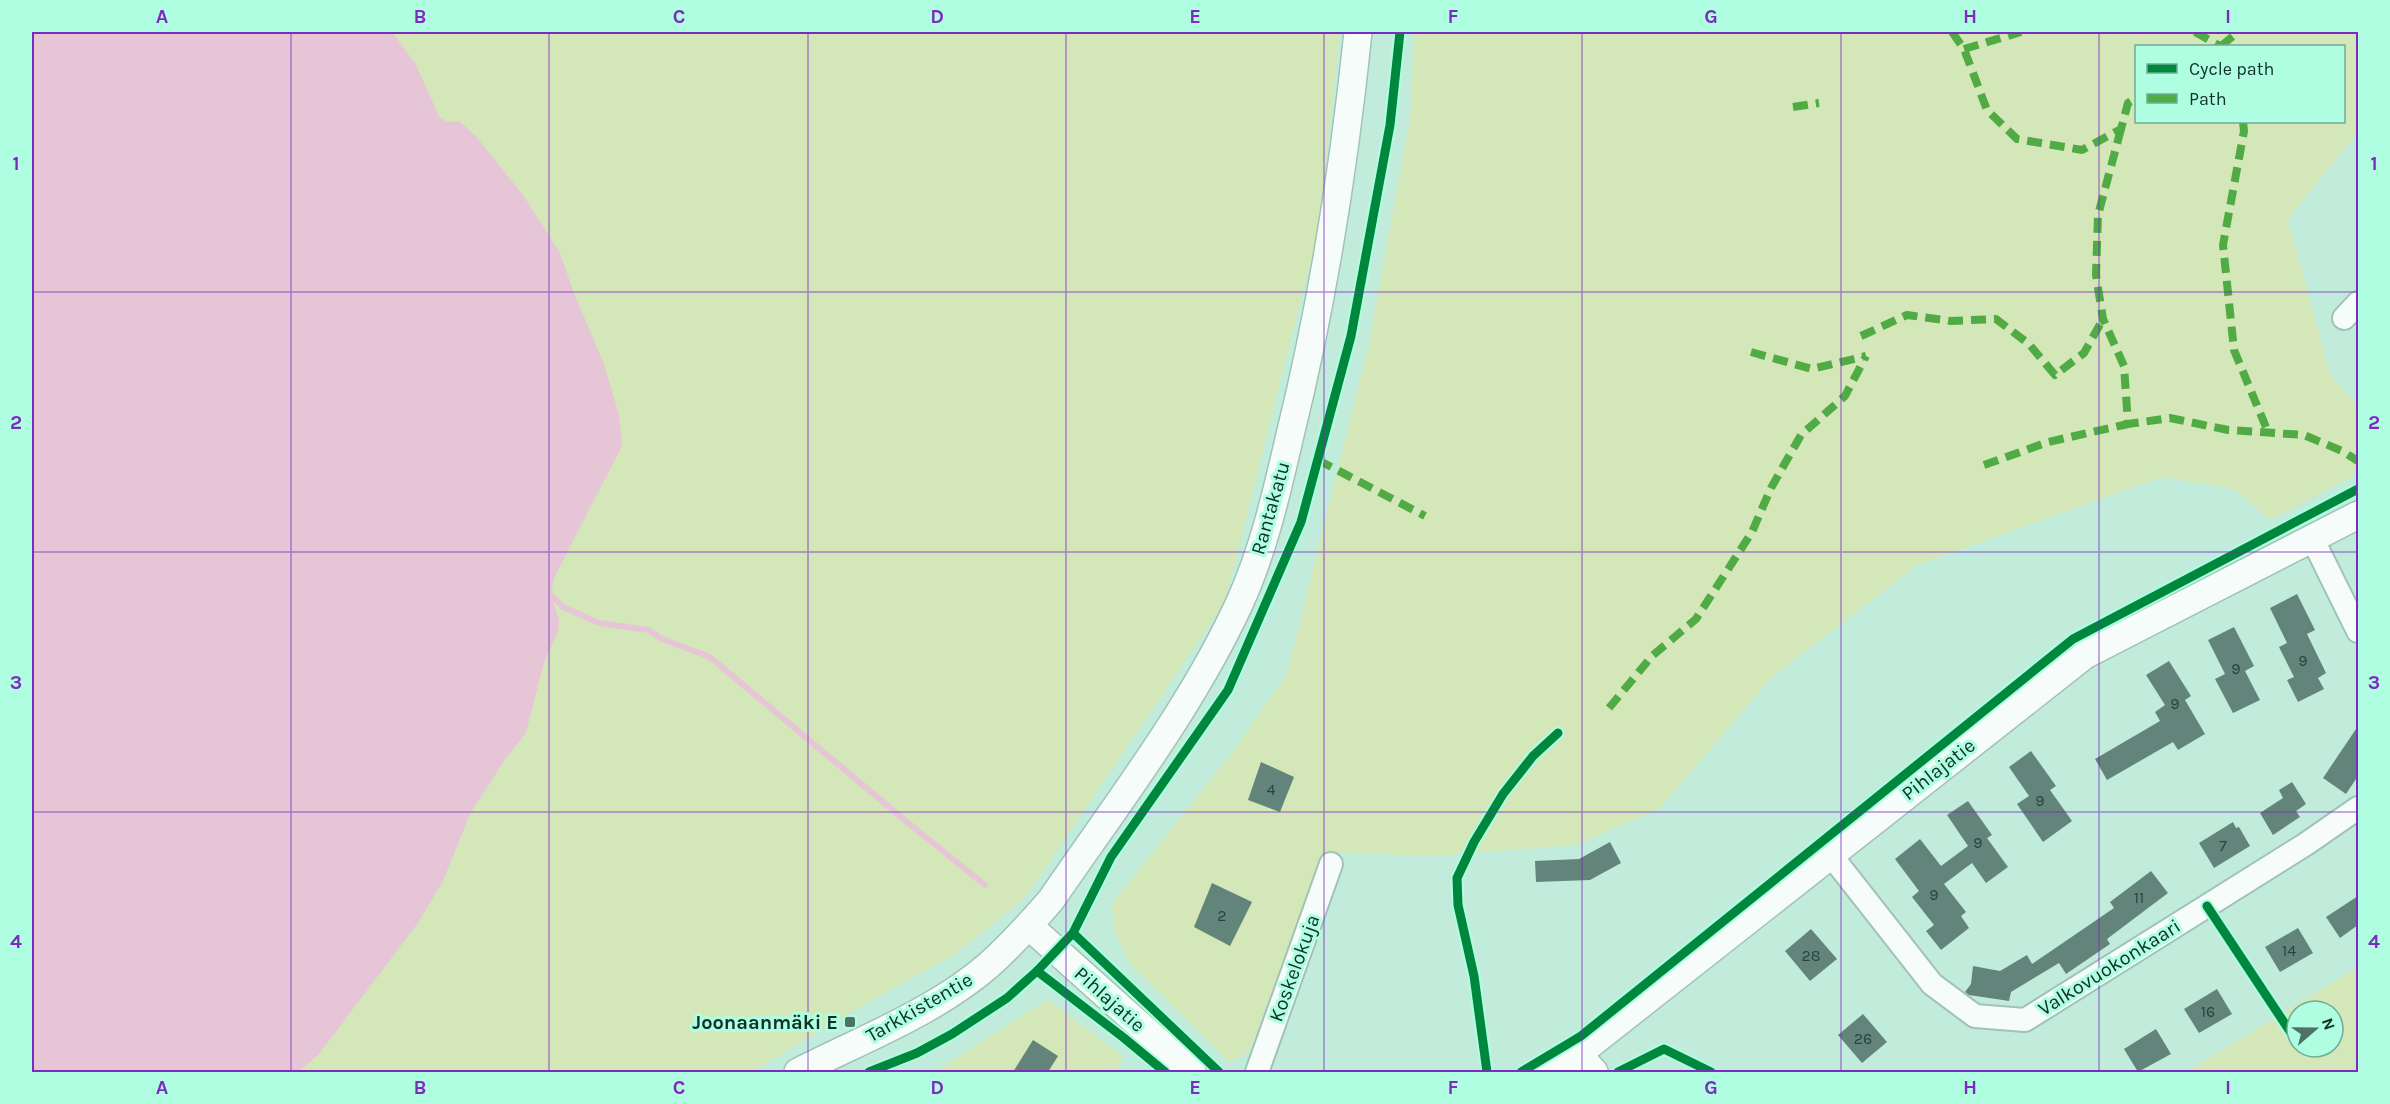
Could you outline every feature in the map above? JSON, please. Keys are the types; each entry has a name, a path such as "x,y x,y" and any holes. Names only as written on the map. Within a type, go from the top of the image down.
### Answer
{"street":[{"name":"Rantakatu","path":"1029,926 1051,900 1202,677 1250,576 1271,514 1312,348 1347,137 1358,32"},
{"name":"Pihlajatie","path":"1550,1072 1586,1063 1830,854 2085,655 2358,515"},
{"path":"2313,540 2358,631"},
{"name":"Valkovuokonkaari","path":"1830,854 1932,984 1975,1016 2025,1020 2306,844 2358,808"},
{"name":"Koskelokuja","path":"1257,1072 1331,864"},
{"name":"Tarkkistentie","path":"798,1072 943,998 990,964 1029,926"},
{"name":"Pihlajatie","path":"1029,926 1191,1072"}],"green space":[{"path":"32,32 1340,32 1319,229 1225,602 1025,898 954,955 863,1005 752,1072 32,1072"},
{"path":"1414,32 2358,32 2358,132 2288,219 2330,374 2358,407 2358,473 2271,520 2233,489 2162,477 1917,565 1772,677 1659,809 1576,845 1432,856 1324,852 1250,1050 1230,1063 1131,965 1114,931 1111,905 1232,752 1287,674 1368,347 1410,118"},
{"path":"2358,967 2358,1072 2186,1072 2285,1012 2285,1059 2345,1059 2345,999 2306,999"},
{"path":"1048,999 1123,1057 1116,1072 928,1072 937,1070"}],"shaded area":[{"path":"32,32 392,32 415,63 440,118 448,122 459,121 475,135 523,195 560,253 604,364 619,415 622,446 554,578 551,595 559,620 558,632 544,662 526,733 506,758 470,814 443,881 418,923 319,1054 298,1072 32,1072"}],"building":[{"path":"2297,594 2315,630 2307,634 2326,673 2318,678 2324,689 2298,702 2287,680 2294,677 2279,647 2287,643 2270,608"},
{"path":"2234,627 2254,666 2245,671 2260,700 2233,713 2215,679 2225,674 2208,640"},
{"path":"2169,661 2191,696 2185,700 2205,734 2178,750 2173,742 2107,780 2095,759 2160,721 2155,712 2165,705 2146,675"},
{"path":"2358,726 2358,776 2346,794 2323,778"},
{"path":"2031,751 2056,786 2050,790 2072,821 2043,842 2017,804 2029,796 2009,767"},
{"path":"1261,762 1294,777 1280,812 1248,800"},
{"path":"2292,782 2306,804 2296,811 2300,817 2273,835 2260,813 2283,798 2279,790"},
{"path":"1968,801 1992,835 1987,838 2008,867 1986,883 1972,863 1944,884 1966,912 1961,916 1969,928 1941,950 1926,931 1934,925 1912,897 1919,891 1895,859 1920,839 1941,866 1968,846 1947,815"},
{"path":"2233,822 2236,828 2239,827 2250,846 2214,868 2199,843"},
{"path":"1610,842 1621,863 1590,880 1536,882 1535,861 1579,859"},
{"path":"2151,871 2168,893 2107,939 2110,944 2066,974 2059,963 2011,992 2009,1001 1969,995 1965,992 1971,984 1973,966 2000,971 2027,955 2032,964 2114,908 2110,902"},
{"path":"1212,883 1252,902 1230,946 1194,927"},
{"path":"2358,896 2358,925 2340,938 2326,917"},
{"path":"2298,928 2313,953 2280,972 2265,947"},
{"path":"1811,929 1837,959 1810,981 1785,951"},
{"path":"2217,989 2232,1014 2199,1033 2184,1009"},
{"path":"1863,1014 1887,1042 1862,1063 1838,1035"},
{"path":"2156,1029 2171,1054 2138,1072 2124,1049"},
{"path":"1033,1040 1058,1056 1048,1072 1013,1072"}],"waterway":[{"path":"551,595 563,607 599,623 649,630 662,639 710,657 985,885"}],"marked path":[{"path":"1952,32 1964,49 1987,110 2017,139 2082,150 2121,129 2128,103 2135,99"},
{"path":"1964,49 2021,32"},
{"path":"2195,32 2218,45"},
{"path":"2222,45 2238,32"},
{"path":"1793,107 1819,103"},
{"path":"2243,123 2244,131 2223,245 2234,350 2268,432"},
{"path":"2121,129 2098,215 2096,275 2103,319 2124,366 2128,424 2170,418 2228,430 2304,435 2342,451 2358,461"},
{"path":"1861,336 1907,315 1951,321 1996,319 2029,344 2055,375 2084,353 2103,319"},
{"path":"1751,352 1812,369 1866,356"},
{"path":"1609,708 1652,656 1696,619 1752,532 1771,488 1801,435 1845,396 1866,356"},
{"path":"1984,465 2048,442 2128,424"},
{"path":"1318,460 1425,516"}],"cycle path":[{"path":"869,1072 917,1053 952,1034 1007,998 1037,971 1073,933 1111,857 1228,690 1301,522 1351,336 1390,125 1400,32"},
{"path":"1521,1072 1581,1036 2073,639 2358,489"},
{"path":"1487,1072 1474,976 1458,905 1457,878 1474,842 1503,794 1533,756 1558,733"},
{"path":"2207,906 2285,1024"},
{"path":"1073,933 1219,1072"},
{"path":"1037,971 1165,1072"},
{"path":"1618,1072 1664,1049 1711,1072"}],"place":[{"name":"Joonaanmäki E","path":"850,1022"}]}
